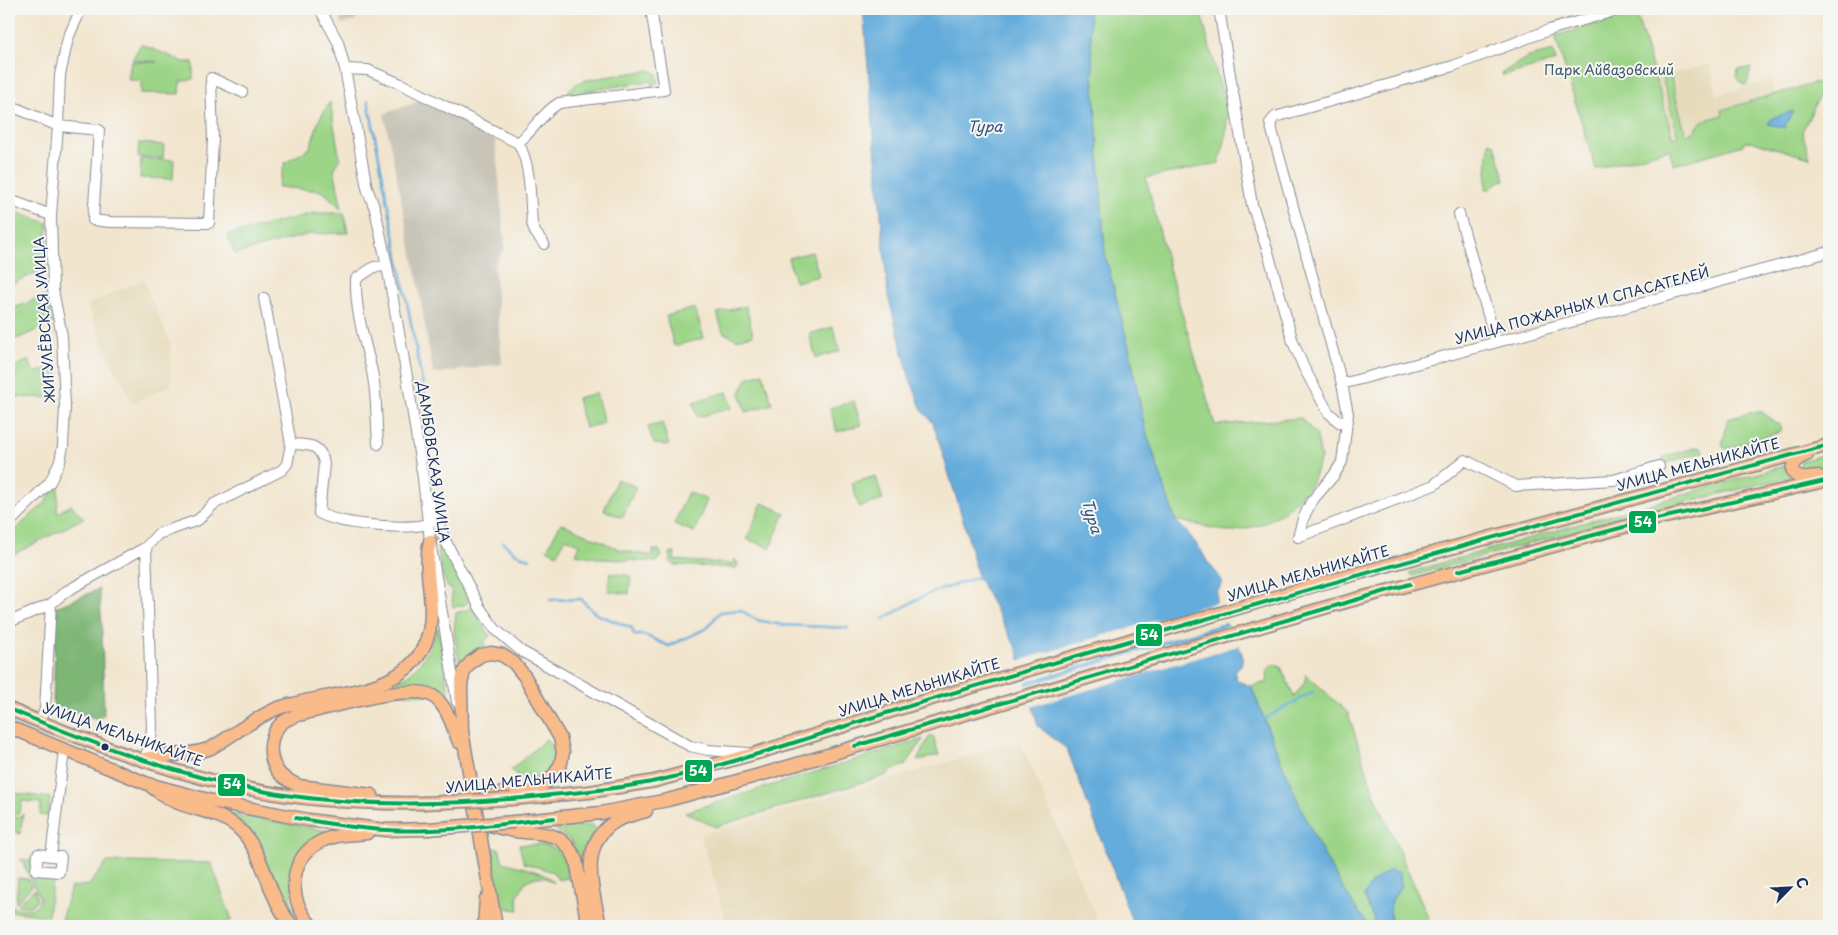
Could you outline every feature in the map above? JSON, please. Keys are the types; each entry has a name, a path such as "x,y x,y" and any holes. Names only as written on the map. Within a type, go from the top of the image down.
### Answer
{"main road":[{"name":"УЛИЦА МЕЛЬНИКАЙТЕ","path":"11,720 40,722 183,773 233,786 306,798 424,803 481,801 509,795 589,792 655,781 756,753 924,701 1319,584 1829,445"},
{"path":"1829,450 1796,459 1793,464 1793,469 1800,477 1806,478 1829,474"},
{"name":"УЛИЦА МЕЛЬНИКАЙТЕ","path":"11,720 64,750 148,784 274,814 386,830 487,825 515,827 668,800 1327,607 1638,523 1829,480"},
{"path":"144,759 162,755 201,753 276,709 373,686 392,678 410,666 425,644 430,622 427,553 430,540"},
{"path":"462,730 461,685 464,671 471,662 481,655 491,653 502,655 514,663 525,677 560,738 563,752 561,763 555,774 545,783 509,795"},
{"path":"396,803 369,794 300,786 290,781 280,774 273,764 270,747 274,732 284,722 298,715 394,693 421,692 431,695 441,703 450,717 460,747 467,758"},
{"name":"ДАМБОВСКАЯ УЛИЦА","path":"462,730 496,926"},
{"path":"148,784 165,797 181,804 213,813 228,821 245,835 257,854 281,910 293,926"},
{"path":"600,926 592,879 591,854 595,842 603,830 618,820 645,811 668,800"},
{"path":"515,827 554,835 565,842 571,850 576,860 588,926"},
{"path":"312,926 305,919 297,904 294,888 296,872 302,859 310,849 332,837 386,830"},
{"path":"484,926 487,881"}],"street":[{"name":"ЖИГУЛЁВСКАЯ УЛИЦА","path":"9,522 50,482 60,462 63,446 65,408 62,336 53,290 51,216 62,63 68,38 80,9"},
{"name":"ДАМБОВСКАЯ УЛИЦА","path":"320,9 338,42 345,69 367,188 375,209 387,266 425,488 430,540 462,730"},
{"path":"518,143 548,111 559,103 664,90 651,9"},
{"path":"1220,9 1252,205 1268,252 1286,322 1304,368 1328,412 1340,422 1348,421"},
{"path":"1621,9 1549,30 1454,66 1275,118 1270,123 1348,407 1348,421 1342,462 1334,475 1311,502 1303,519 1298,537 1434,485 1465,460 1516,486 1614,480 1659,466"},
{"path":"345,69 368,70 376,73 518,143 524,152 526,163 532,223 535,232 544,244"},
{"path":"9,106 58,126 99,130 93,220 110,222 209,223 213,140 211,78 242,92"},
{"path":"9,200 51,216"},
{"path":"1459,214 1496,342"},
{"name":"УЛИЦА ПОЖАРНЫХ И СПАСАТЕЛЕЙ","path":"1342,384 1829,252"},
{"path":"378,444 371,364 360,323 355,293 356,279 366,270 387,266"},
{"path":"9,622 51,604 65,592 146,547 158,534 198,520 214,504 282,470 287,464 291,444 264,298"},
{"path":"291,444 311,445 318,449 323,456 320,513 339,521 393,526 428,524"},
{"path":"425,488 435,519 480,608 495,629 521,651 690,746 708,750 756,753"},
{"path":"144,759 150,746 152,728 146,547"},
{"path":"40,722 45,709 51,604"},
{"path":"51,856 64,750"}],"shaded area":[{"path":"338,9 354,9 356,21 341,24"},
{"path":"1710,64 1717,95 1771,80 1775,94 1722,110 1723,115 1702,121 1694,132 1673,138 1656,78"},
{"path":"422,100 495,136 505,247 494,266 502,364 433,374 417,278 384,114"},
{"path":"143,279 170,343 171,385 132,403 120,377 117,376 87,305"},
{"path":"1020,741 1100,926 728,926 700,835"}],"green space":[{"path":"1089,9 1200,9 1228,111 1225,141 1219,163 1146,178 1171,276 1215,425 1301,418 1317,436 1321,458 1311,485 1284,512 1260,525 1231,532 1175,520 1144,425 1130,352 1105,254"},
{"name":"Парк Айвазовский","path":"1636,13 1673,138 1678,136 1662,77 1670,75 1686,135 1694,132 1702,121 1723,115 1722,110 1821,82 1825,84 1802,132 1810,158 1750,141 1743,143 1743,145 1674,165 1669,149 1596,169 1555,36"},
{"path":"141,44 184,62 193,62 193,79 180,82 179,94 141,93 141,80 128,80 131,62 157,62 132,60"},
{"path":"1553,51 1556,61 1503,76 1502,73 1526,58"},
{"path":"1751,67 1747,84 1743,85 1736,77 1738,70"},
{"path":"651,70 657,74 658,82 652,86 650,81 581,92 580,96 567,98 567,94 576,84 586,80"},
{"path":"330,102 340,160 334,169 342,209 322,191 278,187 285,163 310,148 319,120"},
{"path":"1489,142 1495,144 1505,180 1498,182 1490,189 1486,189"},
{"path":"139,143 164,145 163,158 138,157"},
{"path":"141,159 174,160 173,179 140,178"},
{"path":"9,210 48,223 45,269 9,285"},
{"path":"314,213 344,213 348,233 309,234 235,254 227,235"},
{"path":"812,252 819,276 795,282 788,258"},
{"path":"44,296 54,323 9,342 9,310"},
{"path":"746,306 753,335 736,339 723,332 717,313"},
{"path":"695,308 704,338 674,346 666,316"},
{"path":"833,327 840,351 816,358 809,334"},
{"path":"29,360 34,373 49,368 57,369 58,398 9,397 9,369"},
{"path":"763,373 772,404 746,412 740,393 747,378"},
{"path":"727,392 732,408 698,417 693,402"},
{"path":"596,393 604,423 585,428 577,398"},
{"path":"854,401 861,425 837,432 830,408"},
{"path":"1757,411 1762,412 1781,426 1780,432 1726,449 1722,446 1728,419"},
{"path":"662,423 669,445 654,444 648,427"},
{"path":"1698,447 1702,448 1704,452 1665,463 1661,460 1664,457"},
{"path":"1829,453 1829,468 1805,474 1799,468 1801,461"},
{"path":"1787,465 1790,477 1637,514 1412,576 1410,572"},
{"path":"876,476 883,500 859,507 852,483"},
{"path":"617,479 636,487 622,518 604,510"},
{"path":"59,481 57,513 71,505 84,518 9,557 9,535 45,503"},
{"path":"688,492 707,500 694,532 674,524"},
{"path":"762,503 785,513 770,548 747,539"},
{"path":"561,523 621,550 652,556 653,550 659,550 662,556 657,562 602,559 576,554 580,545 566,538 557,554 547,549"},
{"path":"438,537 469,602 464,605 453,607 451,588 448,588 442,574 436,538"},
{"path":"669,553 675,553 674,560 732,564 735,559 738,564 736,568 675,565 670,562"},
{"path":"610,573 631,576 629,594 608,591"},
{"path":"99,589 102,626 104,715 98,719 53,705 56,607"},
{"path":"472,608 490,636 484,642 486,646 471,654 460,667 454,631 456,613"},
{"path":"438,627 451,707 440,696 372,692 407,676 427,652"},
{"path":"1273,664 1281,667 1294,697 1305,682 1306,674 1348,713 1374,793 1432,926 1391,926 1390,904 1401,885 1364,896 1374,920 1373,926 1369,926 1332,870 1302,810 1251,686 1268,682 1266,672"},
{"path":"933,736 939,755 917,761 929,737"},
{"path":"546,739 555,752 551,764 542,775 525,782 511,770"},
{"path":"923,739 906,765 891,770 887,775 715,827 685,812"},
{"path":"14,793 50,798 48,816 40,815 41,803 22,801 20,812 9,819 9,803"},
{"path":"229,813 328,831 311,840 300,851 290,897 294,915 283,901 258,842 245,826"},
{"path":"23,814 20,834 9,829 9,822"},
{"path":"591,825 596,829 586,846 585,869 583,870 571,841 555,829"},
{"path":"541,844 549,846 562,855 568,878 558,880 553,872 524,863 519,845"},
{"path":"492,848 499,848 503,862 539,873 551,879 554,883 544,877 536,877 526,881 517,897 519,910 506,907 500,900"},
{"path":"21,859 32,861 31,872 53,876 48,916 9,911 9,906 23,909 32,908 38,903 40,898"},
{"path":"107,862 211,863 232,920 218,926 40,926 42,922 60,923 71,887 89,885"},
{"path":"18,878 28,879 32,886 16,903"},
{"path":"34,889 37,899 33,904 26,906 17,905"}],"water":[{"name":"Тура","path":"863,9 1089,9 1105,254 1130,352 1144,425 1175,520 1187,532 1208,563 1221,578 1222,585 1217,591 1215,610 1220,619 1233,630 1243,657 1241,665 1235,672 1237,681 1251,686 1289,780 1317,841 1332,870 1369,926 1134,926 1067,749 1038,726 1018,651 978,577 965,526 933,423 922,410 910,379 888,296"},
{"path":"1793,111 1784,128 1768,124 1772,118"},
{"path":"1390,870 1400,873 1401,885 1390,904 1391,926 1373,926 1374,920 1364,896 1371,883"}],"pier":[{"path":"1218,602 1218,610 1227,622 1024,682 1018,661"},
{"path":"1231,625 1235,629 1241,645 1030,707 1025,686"}],"waterway":[{"path":"368,100 429,417"},
{"path":"503,542 515,553 530,559"},
{"path":"883,619 925,595 978,577"},
{"path":"550,600 581,599 596,614 632,628 634,635 644,635 669,646 707,628 720,612 740,610 757,620 782,625 848,628"},
{"path":"1264,719 1313,692"}],"transit line":[{"name":"54","path":"9,709 108,748 175,770 244,788 312,798 378,803 444,803 586,792 642,784 713,767 1065,660 1460,547 1829,445"},
{"name":"54","path":"1458,571 1639,523 1829,480"},
{"name":"54","path":"855,746 1410,584"},
{"name":"54","path":"296,818 341,826 408,831 471,827 554,818"}]}
